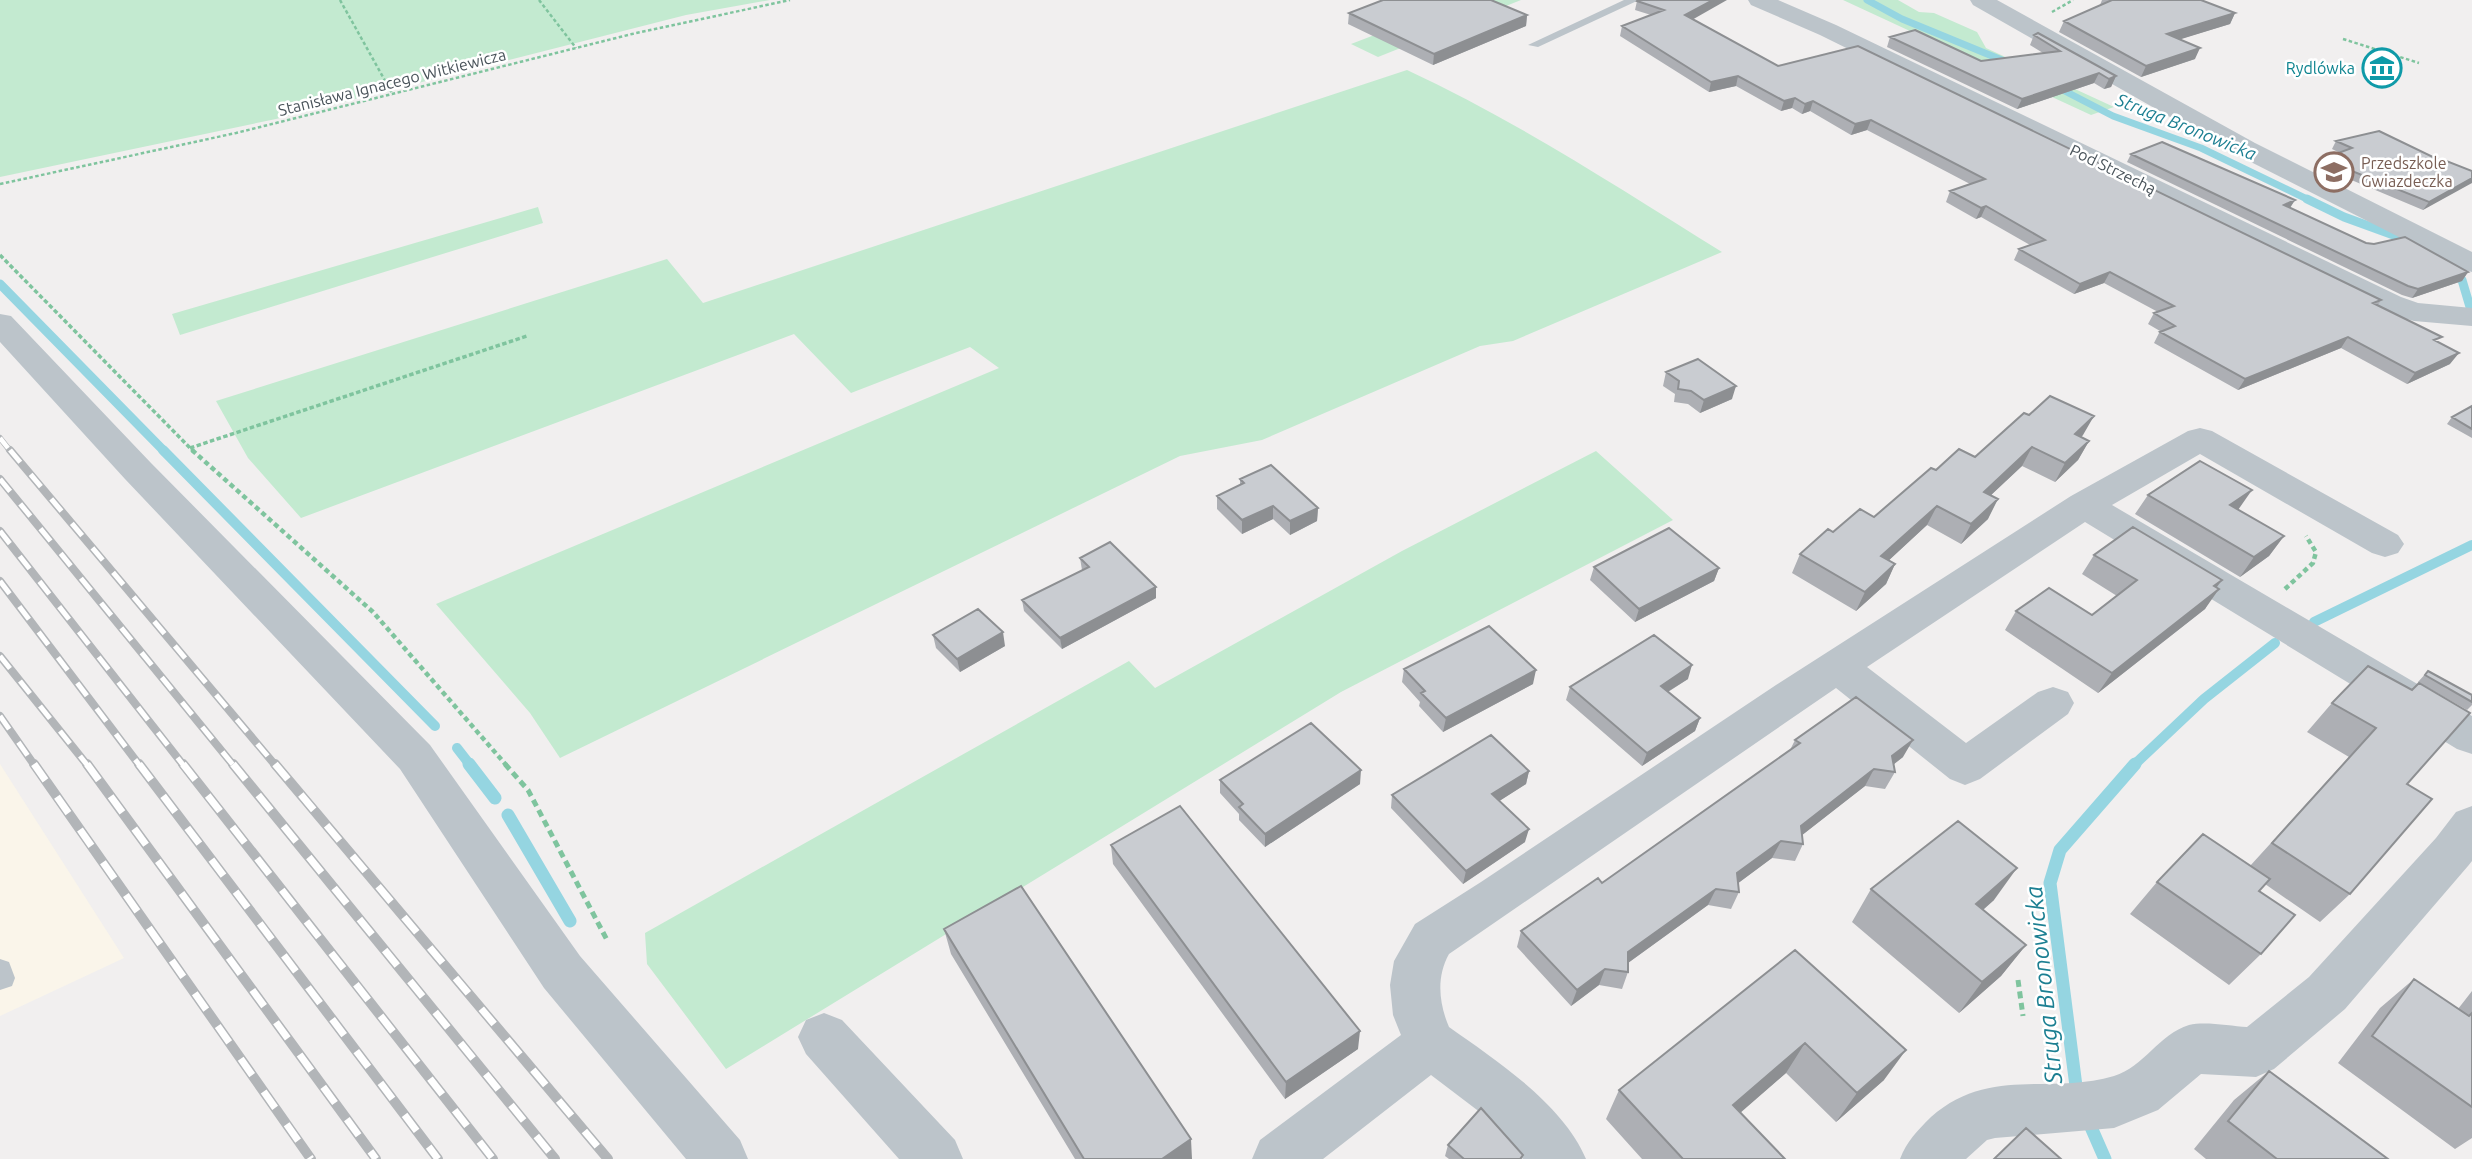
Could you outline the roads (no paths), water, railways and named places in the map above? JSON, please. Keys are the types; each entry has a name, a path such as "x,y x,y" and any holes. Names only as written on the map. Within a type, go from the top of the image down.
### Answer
{"street":[{"name":"Pod Strzechą","path":"1759,0 1828,30 2390,304 2414,312 2472,317"},
{"path":"1980,0 2246,149 2472,263"},
{"path":"0,323 138,471 415,757 562,972 721,1159"},
{"path":"1559,1159 1504,1098 1431,1044 1418,1015 1415,985 1419,961 1432,939 1791,696 2084,505 2200,439 2385,544"},
{"path":"2084,505 2472,737"},
{"path":"1838,667 1965,767 2053,703"},
{"path":"1927,1159 1974,1117 2035,1106 2079,1105 2130,1097 2150,1084 2191,1049 2256,1052 2327,993 2349,970 2452,852 2472,825"},
{"path":"824,1037 936,1159"},
{"path":"1279,1159 1431,1044"}],"lane":[{"path":"1534,45 1633,0"},
{"path":"0,970 3,978 0,979"}],"waterway":[{"name":"Struga Bronowicka","path":"1867,0 1902,19 2014,65"},
{"name":"Struga Bronowicka","path":"2057,87 2113,116 2201,148 2311,201"},
{"name":"Struga Bronowicka","path":"2307,199 2344,217 2410,241"},
{"name":"Struga Bronowicka","path":"2454,272 2462,280 2470,307"},
{"path":"0,284 165,452"},
{"path":"163,450 435,726"},
{"name":"Struga Bronowicka","path":"2314,622 2472,545"},
{"name":"Struga Bronowicka","path":"2134,765 2204,699 2275,643"},
{"path":"457,748 471,766"},
{"path":"469,764 495,798"},
{"name":"Struga Bronowicka","path":"2077,1094 2050,883 2060,850 2134,765"},
{"path":"508,815 570,921"},
{"name":"Struga Bronowicka","path":"2087,1118 2105,1159"}],"railway":[{"path":"0,438 11,452"},
{"path":"10,450 276,766"},
{"path":"0,479 234,766"},
{"path":"0,531 184,766"},
{"path":"0,581 140,766"},
{"path":"0,656 88,766"},
{"path":"0,716 35,766"},
{"path":"34,764 311,1159"},
{"path":"87,764 376,1159"},
{"path":"139,764 438,1159"},
{"path":"183,764 493,1159"},
{"path":"233,764 555,1159"},
{"path":"275,764 608,1159"}],"place":[{"name":"Rydlówka","path":"2382,68"},
{"name":"Przedszkole Gwiazdeczka","path":"2334,172"}]}
